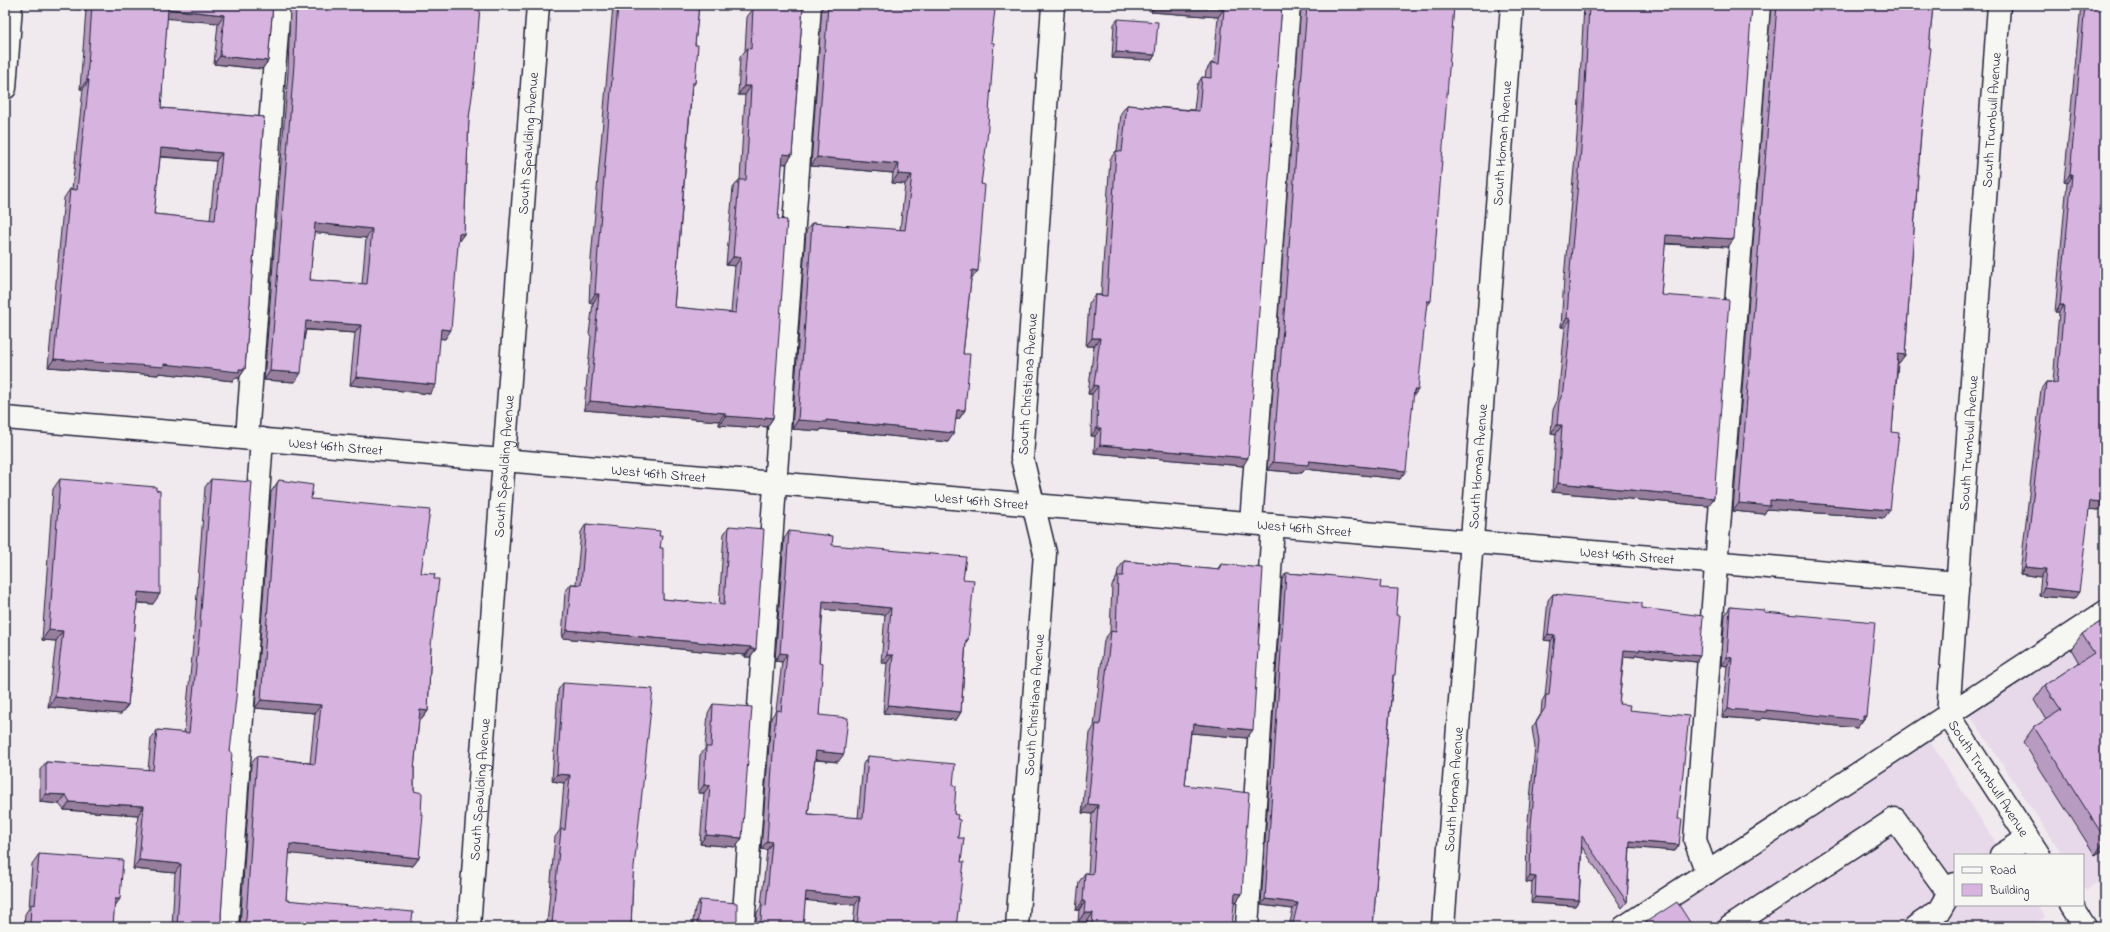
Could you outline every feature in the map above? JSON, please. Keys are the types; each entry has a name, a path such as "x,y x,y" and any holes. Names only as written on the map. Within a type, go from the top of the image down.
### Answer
{"street":[{"path":"5,88 11,5"},
{"path":"226,927 279,5"},
{"name":"South Spaulding Avenue","path":"469,927 538,5"},
{"path":"743,927 810,5"},
{"name":"South Christiana Avenue","path":"1017,927 1045,553 1022,458 1053,5"},
{"path":"1251,523 1289,5"},
{"name":"South Homan Avenue","path":"1443,927 1512,5"},
{"path":"1707,873 1696,840 1759,5"},
{"name":"South Trumbull Avenue","path":"1999,5 1948,715 2033,846"},
{"name":"West 46th Street","path":"5,418 1958,583"},
{"path":"1247,927 1273,525"},
{"path":"1624,927 2105,612"},
{"path":"1730,927 1895,819 1952,889 1940,910 1915,927"},
{"path":"2005,854 2033,846"},
{"path":"2072,906 2085,927"}],"shaded area":[{"path":"2105,612 2105,877 2086,890 2084,887 2084,854 2062,854 1963,705"},
{"path":"1923,731 2003,854 1954,854 1954,906 2038,906 2045,917 2031,927 1624,927"}],"building":[{"path":"92,5 273,5 268,61 220,56 224,15 168,9 161,108 264,117 245,369 239,369 239,372 164,364 164,367 54,359 70,189 77,190 89,80 87,80","holes":["161,148 222,153 215,220 154,214"]},
{"path":"296,5 480,5 475,74 469,118 464,234 459,233 451,330 441,329 436,385 356,377 361,325 306,321 301,373 270,371 294,64","holes":["315,223 372,229 367,284 310,280"]},
{"path":"618,5 699,5 695,45 698,45 695,83 692,83 674,307 736,313 741,257 733,257 739,180 746,180 751,86 744,86 747,48 751,49 753,8 759,8 759,5 803,5 792,155 783,154 778,219 787,220 773,418 765,417 765,419 725,416 725,413 590,401 599,294 595,294 598,250"},
{"path":"828,5 939,5 995,10 991,42 994,43 987,140 981,184 985,185 978,271 972,270 963,354 970,354 965,410 957,410 954,433 826,420 826,422 798,420 812,223 905,230 912,175 898,174 899,164 817,157"},
{"path":"1168,5 1282,5 1248,458 1100,445 1101,428 1097,428 1098,386 1094,385 1100,338 1092,338 1095,295 1107,296 1116,151 1122,152 1127,105 1199,111 1202,77 1211,78 1211,63 1219,64 1224,9"},
{"path":"1307,5 1454,5 1431,301 1427,301 1418,390 1414,390 1406,471 1309,461 1308,465 1273,462"},
{"path":"1589,5 1752,5 1734,239 1666,235 1661,295 1729,300 1714,498 1558,483 1562,425 1557,425 1559,402 1564,390 1571,319 1567,318 1583,127"},
{"path":"1777,5 1933,5 1929,48 1931,48 1921,132 1905,355 1898,354 1892,432 1899,433 1890,510 1770,500 1770,506 1739,503"},
{"path":"2085,5 2105,5 2105,487 2104,502 2090,501 2079,592 2044,588 2046,569 2025,567 2046,382 2057,383 2064,305 2060,305"},
{"path":"1118,19 1158,22 1155,55 1116,52"},
{"path":"60,479 156,487 156,490 160,491 160,594 138,592 128,705 55,697 63,631 49,630"},
{"path":"211,479 252,482 236,698 230,752 232,752 221,917 222,924 225,927 177,927 181,864 139,860 144,806 70,802 66,795 46,794 46,762 153,770 157,730 189,733 199,638"},
{"path":"279,480 313,485 311,499 430,510 421,573 435,574 434,579 439,579 431,645 428,711 420,710 414,769 414,791 422,793 421,815 423,815 419,858 290,844 286,900 413,912 411,927 241,927 244,925 246,919 257,756 315,764 321,705 261,700 277,484"},
{"path":"586,524 660,531 659,536 662,536 660,548 663,548 663,599 724,605 729,526 764,529 756,649 751,649 751,647 567,630 571,584 581,585"},
{"path":"789,531 833,536 832,545 966,557 963,579 974,580 968,640 966,640 961,712 888,705 893,655 887,655 891,608 823,601 819,663 823,664 819,715 848,718 844,754 816,751 808,814 863,818 868,756 955,764 953,785 956,786 954,814 958,815 957,819 960,820 958,838 964,838 961,862 964,862 956,927 857,927 860,897 806,892 803,927 758,927 761,921 762,905 766,906 772,842 767,841 776,710 781,711 787,654 780,653"},
{"path":"1124,561 1220,570 1221,564 1263,568 1253,730 1194,724 1193,730 1191,730 1185,785 1249,793 1242,894 1235,893 1232,927 1092,927 1093,913 1084,913 1085,902 1083,901 1085,873 1093,874 1098,805 1088,804 1096,724 1100,725 1111,631 1116,632 1118,576 1123,576"},
{"path":"1286,573 1325,575 1381,581 1380,588 1398,589 1396,615 1400,615 1386,754 1373,927 1292,927 1298,903 1265,899"},
{"path":"1553,594 1642,603 1642,608 1703,616 1700,656 1639,649 1639,651 1624,650 1619,704 1630,705 1629,710 1689,716 1678,819 1682,819 1679,845 1630,841 1627,902 1582,836 1579,900 1535,897 1536,877 1530,876 1531,825 1539,741 1536,722 1545,708 1546,695 1549,695 1555,635 1548,634"},
{"path":"1730,607 1764,610 1764,612 1875,622 1866,716 1863,716 1863,720 1766,710 1766,712 1728,709 1732,658 1727,657"},
{"path":"2105,619 2105,839 2034,727 2061,710 2045,685 2094,653 2082,634"},
{"path":"563,683 653,689 633,877 631,927 541,927 541,923 552,924 561,829 565,830 570,775 557,774"},
{"path":"713,704 752,707 742,838 706,835 710,785 704,785 706,747 711,747"},
{"path":"39,854 123,860 120,899 115,899 113,927 30,927 31,904 35,905"},
{"path":"700,900 737,903 737,925 740,927 697,927"},
{"path":"1677,902 1693,927 1648,927 1646,922"}]}
